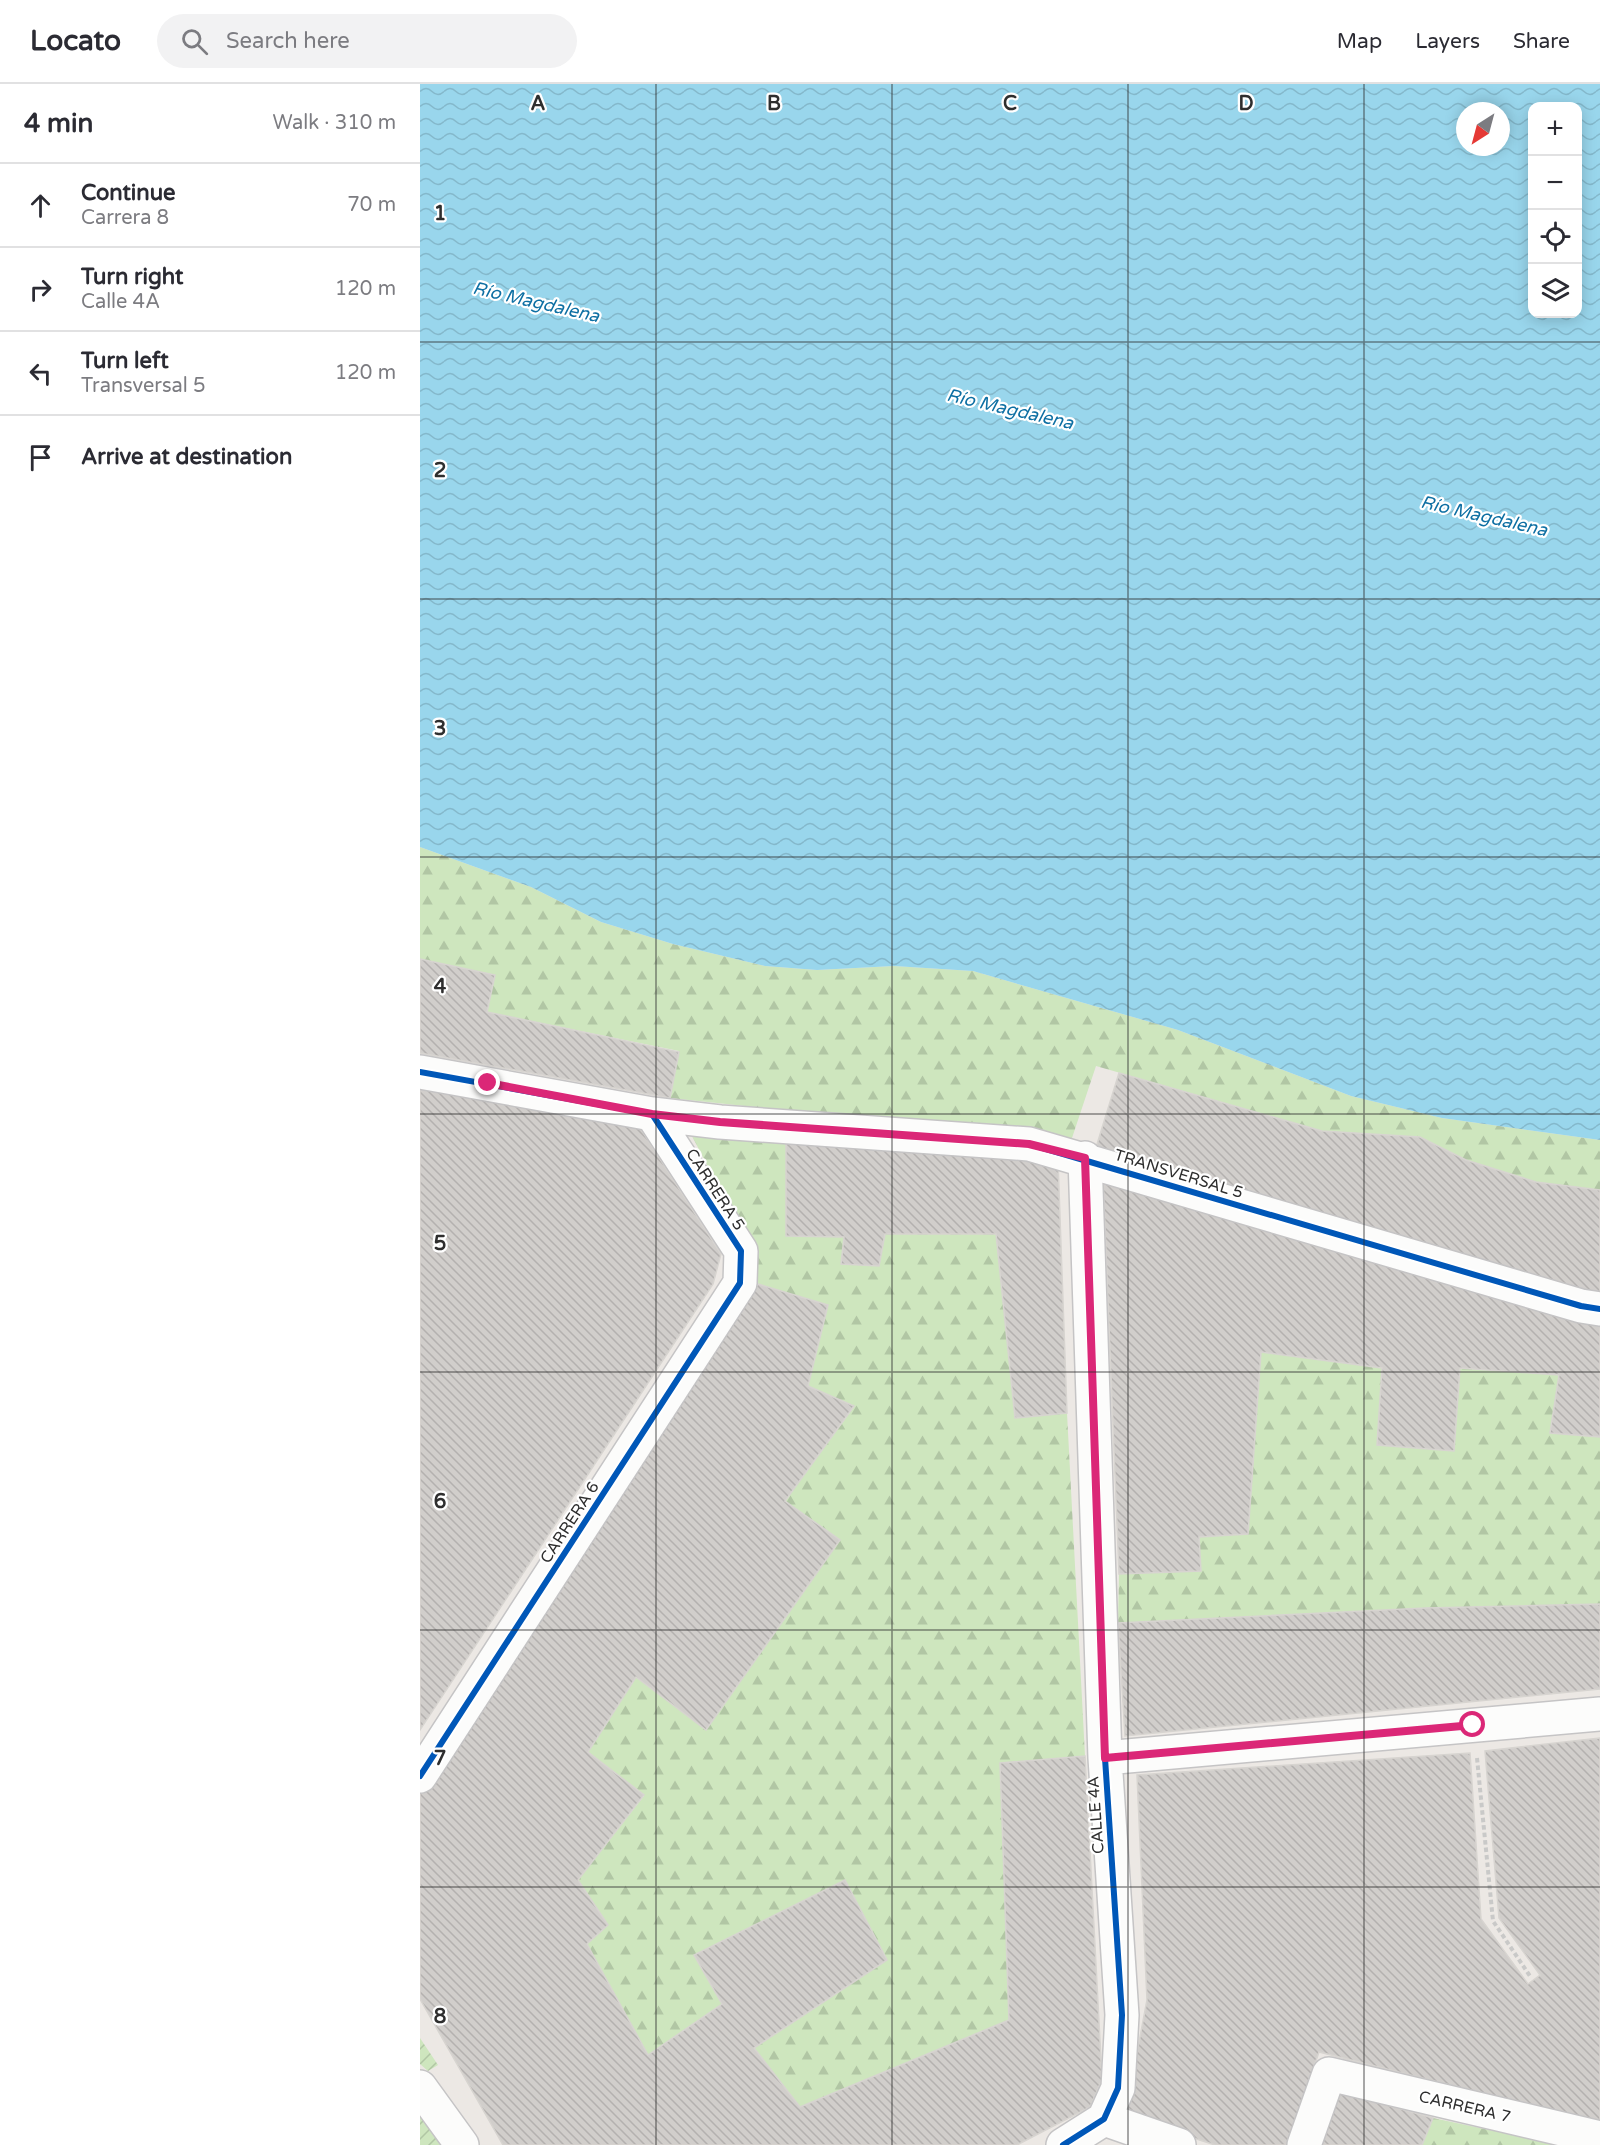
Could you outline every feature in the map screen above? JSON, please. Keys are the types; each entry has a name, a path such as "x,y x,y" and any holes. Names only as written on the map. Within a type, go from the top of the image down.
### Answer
{"street":[{"name":"TRANSVERSAL 5","path":"420,1072 652,1114 720,1122 1029,1144 1085,1158 1581,1306 1600,1309"},
{"name":"CARRERA 5","path":"652,1114 741,1251 740,1283"},
{"name":"CALLE 4A","path":"1085,1158 1105,1758 1122,2015 1118,2088 1087,2135"},
{"name":"CARRERA 6","path":"420,1776 740,1283"},
{"path":"1105,1758 1600,1714"},
{"name":"CARRERA 7","path":"1304,2145 1329,2074 1600,2138"},
{"path":"420,2087 462,2145"},
{"path":"1087,2135 1179,2145"}],"path":[{"path":"1473,1725 1493,1921 1530,1976"}],"green space":[{"path":"420,847 531,887 601,922 673,944 765,966 817,970 894,966 973,971 1178,1030 1351,1096 1442,1118 1600,1140 1600,1190 1536,1182 1466,1160 1420,1137 1322,1131 1096,1066 1071,1141 670,1098 679,1051 487,1012 495,975 420,959"},
{"path":"692,1136 786,1140 844,1237 841,1264 879,1266 885,1234 996,1234 1015,1417 1067,1413 1085,1756 1000,1763 1009,2020 800,2107 754,2048 887,1960 845,1880 694,1955 722,2004 648,2055 587,1944 608,1925 578,1880 644,1796 588,1752 636,1677 706,1729 839,1540 785,1501 854,1407 808,1386 828,1305 758,1284 746,1240"},
{"path":"1261,1352 1382,1368 1377,1445 1454,1451 1460,1368 1559,1375 1550,1433 1600,1437 1600,1604 1426,1608 1118,1623 1119,1574 1201,1571 1199,1537 1248,1534"},
{"path":"420,2038 438,2065 428,2071 420,2064"},
{"path":"420,2114 444,2145 420,2145"},
{"path":"1433,2118 1560,2145 1422,2145"}],"water":[{"name":"Río Magdalena","path":"420,84 1600,84 1600,1140 1442,1118 1351,1096 1178,1030 973,971 894,966 817,970 765,966 673,944 601,922 531,887 420,847"}],"building":[{"path":"420,959 495,975 487,1012 679,1052 670,1098 420,1053"},
{"path":"1119,1073 1322,1131 1420,1137 1466,1160 1536,1182 1600,1190 1600,1298 1094,1154"},
{"path":"420,1089 639,1126 721,1254 713,1284 420,1730"},
{"path":"786,1140 1058,1161 1067,1413 1015,1418 996,1234 885,1234 879,1266 841,1264 844,1237 786,1236"},
{"path":"1103,1178 1600,1323 1600,1437 1550,1433 1559,1375 1460,1368 1454,1451 1377,1445 1382,1368 1261,1352 1248,1534 1199,1537 1201,1571 1119,1574"},
{"path":"758,1284 828,1305 808,1386 854,1406 785,1501 840,1540 706,1730 636,1677 588,1752 644,1795 578,1880 608,1925 587,1944 648,2055 722,2004 694,1955 845,1880 887,1960 754,2048 800,2107 1009,2020 1000,1763 1085,1756 1102,2079 1090,2107 1017,2145 503,2145 420,1999 420,1793"},
{"path":"1600,1604 1600,1689 1125,1736 1118,1623 1426,1608"},
{"path":"1600,1738 1600,2123 1319,2052 1287,2145 1215,2145 1125,2116 1147,2000 1137,1775 1470,1753 1481,1919 1528,1984 1540,1975 1499,1918 1485,1751"},
{"path":"1337,2091 1433,2118 1422,2145 1319,2145"}],"cycle path":[{"path":"420,1072 652,1114 720,1122 1029,1144 1581,1306 1600,1309"},
{"path":"420,1776 740,1283 741,1251 652,1114"},
{"path":"1063,2145 1104,2119 1118,2088 1122,2015 1105,1758 1085,1158"}],"route":[{"path":"488,1083 652,1114 720,1122 1029,1144 1085,1158 1105,1758 1473,1725"}]}
